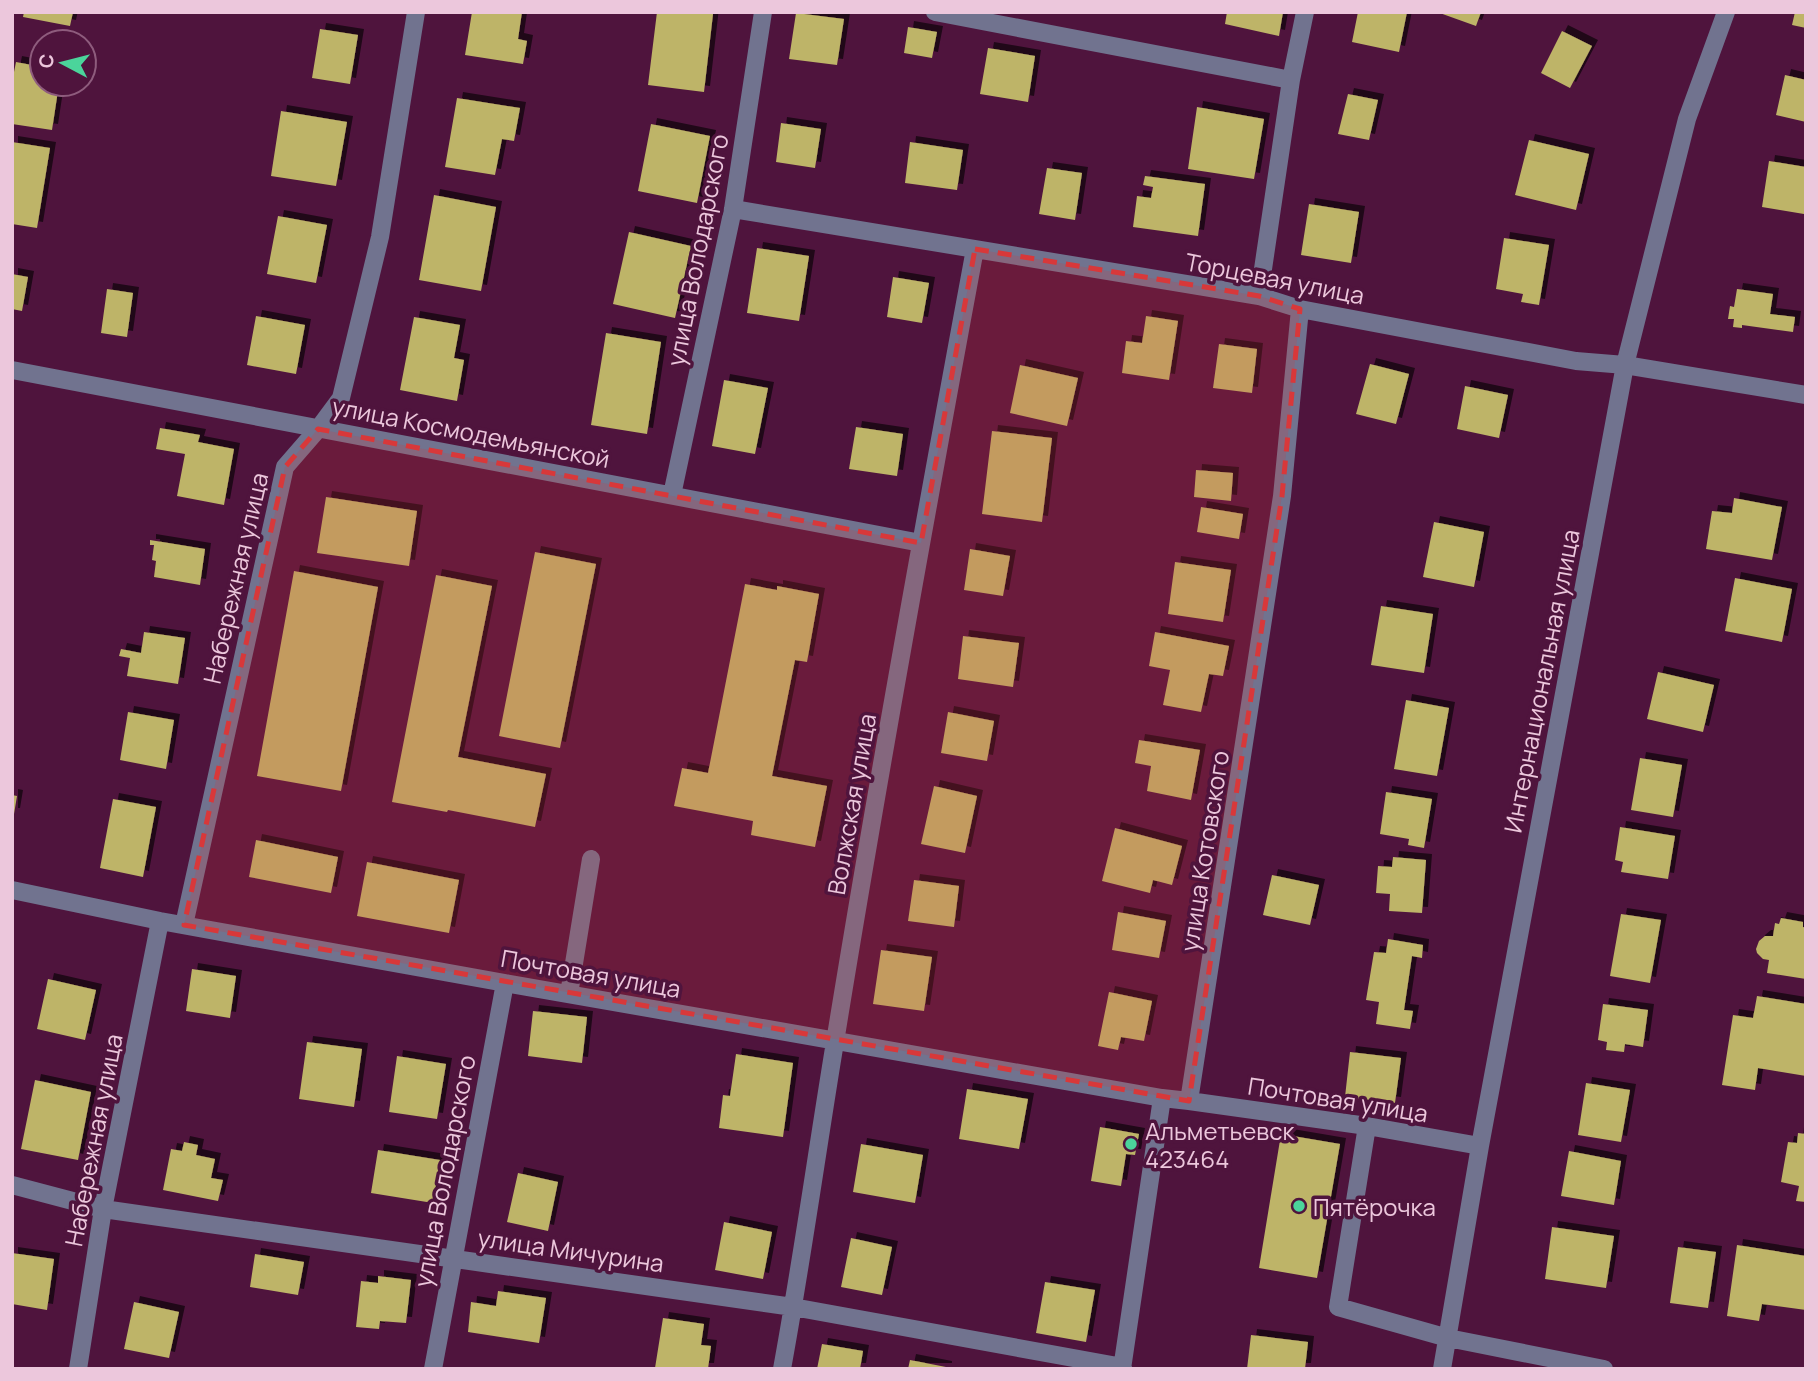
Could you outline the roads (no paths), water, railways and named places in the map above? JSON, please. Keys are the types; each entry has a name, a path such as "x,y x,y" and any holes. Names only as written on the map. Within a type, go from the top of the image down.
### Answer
{"street":[{"name":"Набережная улица","path":"184,925 285,467 341,398 377,250 416,12"},
{"name":"улица Володарского","path":"672,495 733,209 763,12"},
{"path":"935,12 1291,80"},
{"path":"1259,296 1291,80 1305,12"},
{"name":"Интернациональная улица","path":"1442,1369 1480,1146 1625,365 1687,119 1726,12"},
{"name":"Торцевая улица","path":"733,209 1259,296 1300,309 1576,361 1625,365 1806,395"},
{"name":"Волжская улица","path":"782,1369 835,1042 975,249"},
{"name":"улица Котовского","path":"1189,1101 1282,496 1300,309"},
{"name":"улица Космодемьянской","path":"12,370 921,543"},
{"path":"569,994 591,859"},
{"name":"Почтовая улица","path":"12,890 160,921 1162,1098"},
{"name":"Набережная улица","path":"78,1369 103,1209 160,921"},
{"name":"улица Володарского","path":"433,1369 505,983"},
{"path":"1123,1368 1162,1098 1189,1101"},
{"name":"Почтовая улица","path":"1189,1101 1367,1126 1480,1146"},
{"path":"1367,1126 1338,1307 1448,1338 1604,1369"},
{"name":"улица Мичурина","path":"12,1185 103,1209 793,1307 1123,1368"}],"place":[{"name":"Альметьевск 423464","path":"1131,1144"},
{"name":"Пятёрочка","path":"1299,1206"}]}
